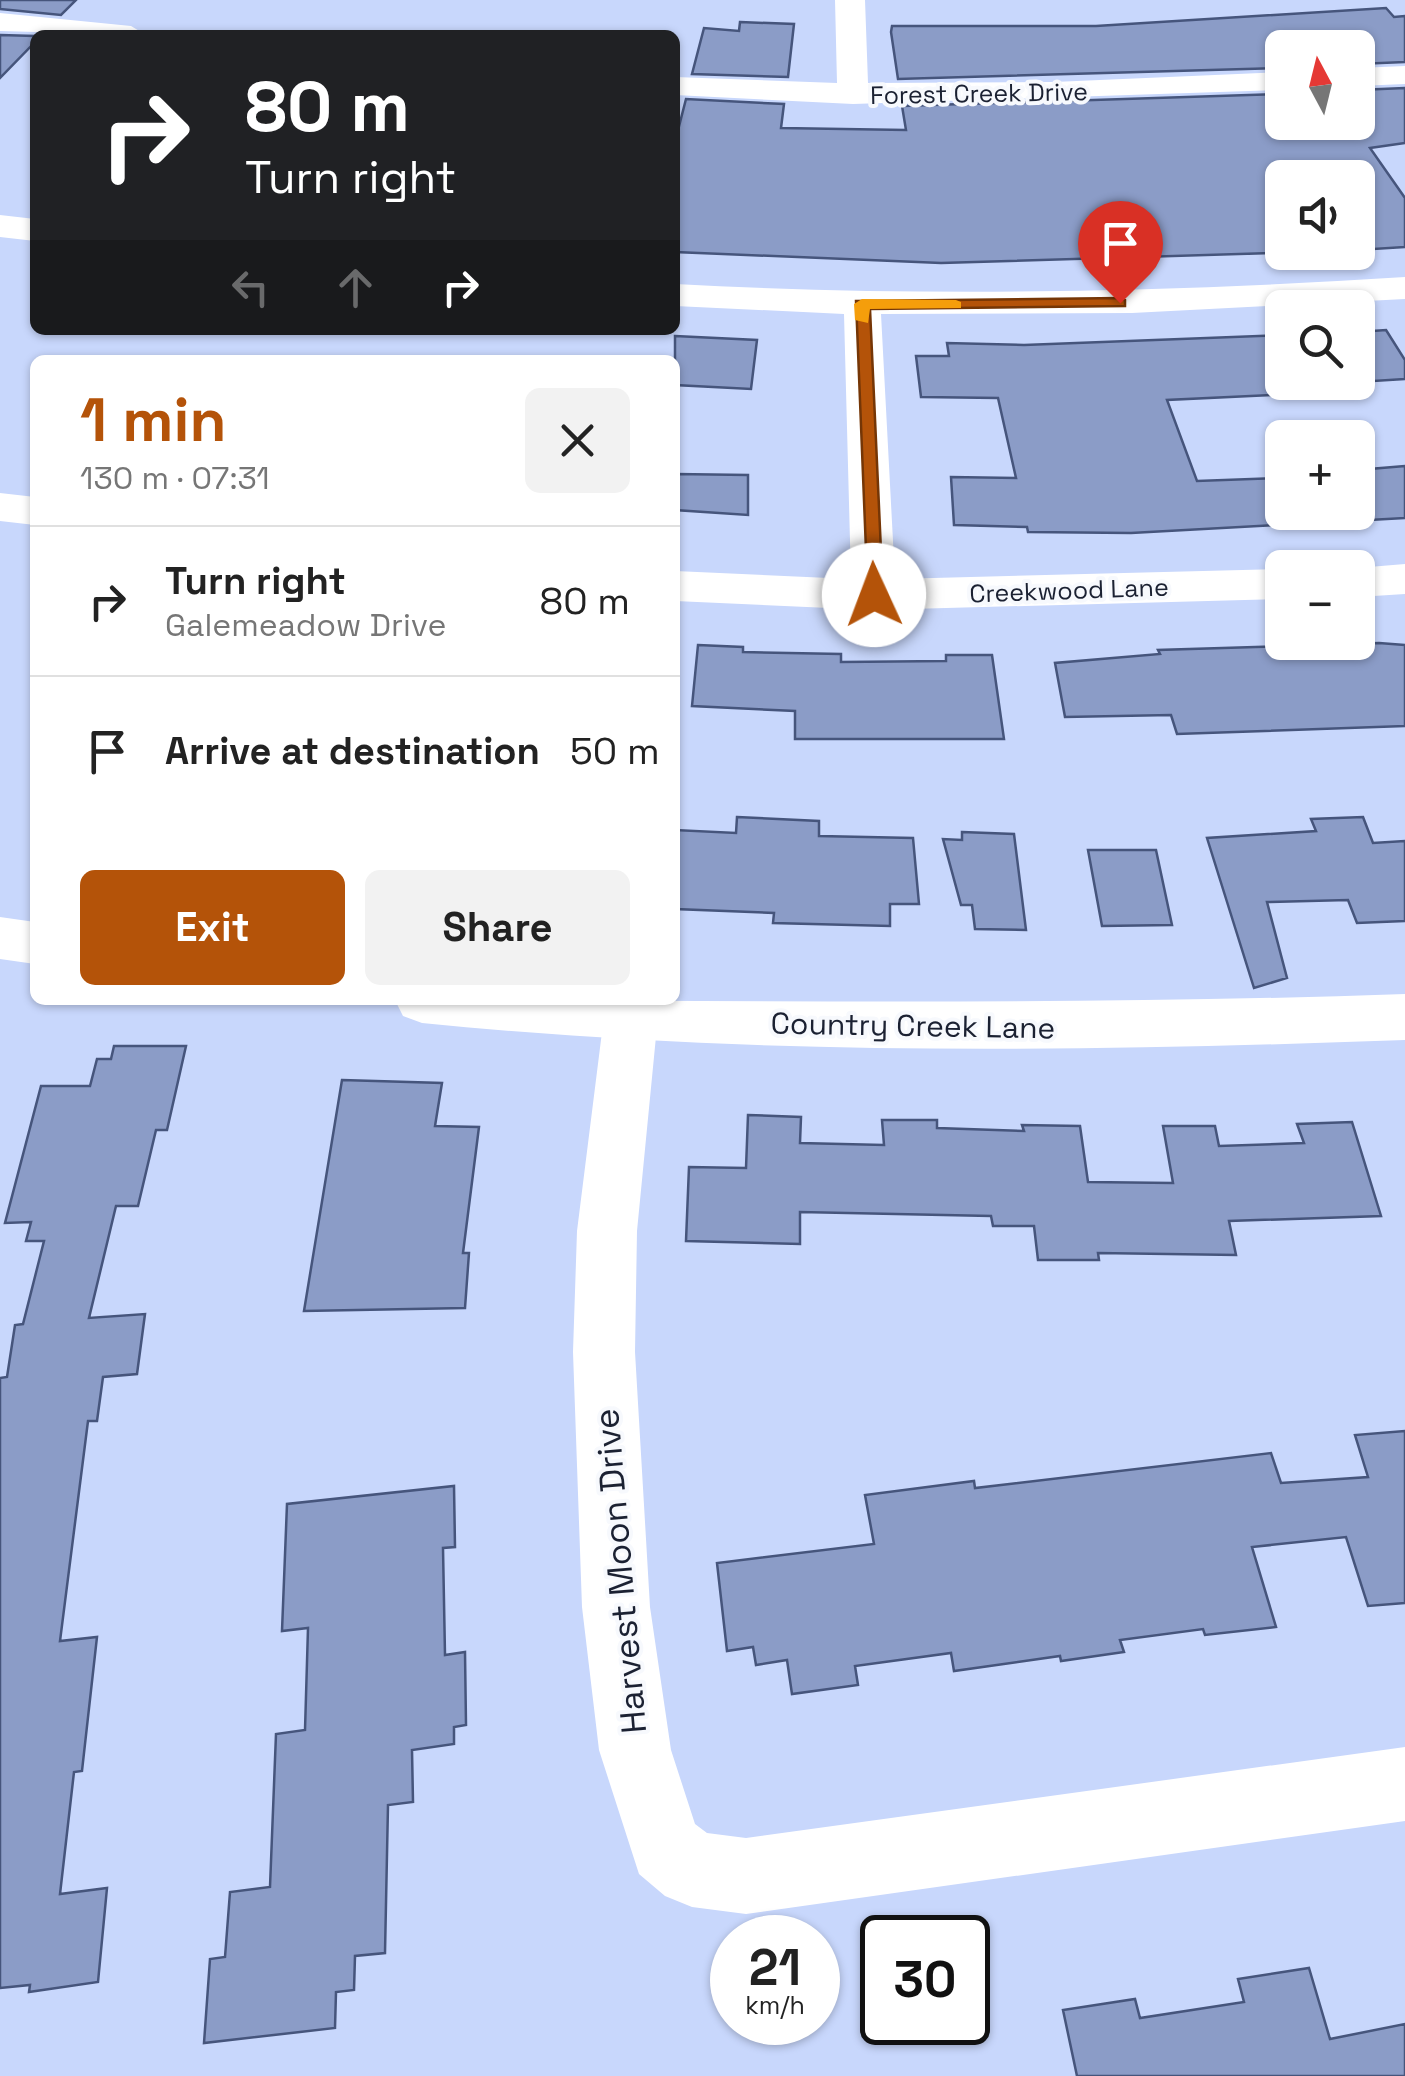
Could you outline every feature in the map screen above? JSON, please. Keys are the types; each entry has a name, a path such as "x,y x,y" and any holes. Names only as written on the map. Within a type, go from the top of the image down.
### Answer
{"street":[{"path":"850,0 853,94"},
{"path":"0,22 81,30"},
{"path":"1375,76 1405,75"},
{"name":"Forest Creek Drive","path":"680,86 853,94 1052,94 1265,83"},
{"path":"0,226 30,229"},
{"path":"680,295 862,304 1048,306 1405,288"},
{"path":"862,304 874,595"},
{"path":"0,506 30,511"},
{"path":"1375,581 1405,579"},
{"name":"Creekwood Lane","path":"680,586 874,595 1265,584"},
{"path":"0,938 30,943"},
{"name":"Country Creek Lane","path":"487,1005 862,1030 1098,1029 1405,1017"},
{"name":"Harvest Moon Drive","path":"631,1016 607,1231 604,1352 616,1607 635,1750 665,1848 692,1869 746,1876 1405,1784"}],"building":[{"path":"0,0 76,0 61,15 0,9"},
{"path":"1386,8 1394,17 1405,16 1405,62 1375,63 1375,30 1265,30 1265,68 898,79 891,32 892,26 1096,26"},
{"path":"740,22 794,24 788,77 692,74 704,28 739,31"},
{"path":"0,35 30,36 30,47 0,78"},
{"path":"1405,88 1405,143 1370,148 1405,198 1405,247 1375,249 1375,160 1265,160 1265,253 941,263 680,252 680,122 686,99 784,104 781,128 906,130 902,106 1265,95 1265,140 1375,140 1375,89"},
{"path":"1386,330 1405,360 1405,379 1375,381 1375,331"},
{"path":"675,336 757,340 751,389 680,385 680,355 675,355"},
{"path":"1265,336 1265,395 1167,400 1197,481 1265,479 1265,526 1131,533 1028,532 1027,527 954,525 951,477 1016,478 998,398 921,397 916,356 949,356 947,343 1024,345"},
{"path":"1405,466 1405,518 1375,520 1375,469"},
{"path":"680,474 748,475 748,515 680,510"},
{"path":"1375,643 1405,645 1405,726 1177,734 1171,715 1065,717 1055,663 1160,654 1158,650 1265,647 1265,660 1375,660"},
{"path":"698,645 743,647 743,652 841,654 841,662 946,661 946,655 992,655 1004,739 795,739 795,711 692,706"},
{"path":"737,817 819,821 819,836 913,838 919,904 890,904 890,926 773,923 774,913 680,909 680,830 736,833"},
{"path":"1363,817 1373,843 1405,841 1405,921 1357,923 1348,900 1267,902 1287,978 1254,988 1207,838 1316,831 1311,819"},
{"path":"962,832 1014,834 1026,930 975,929 972,905 961,905 943,839 962,840"},
{"path":"1088,850 1156,850 1172,925 1102,926"},
{"path":"114,1046 186,1046 167,1130 156,1130 138,1206 116,1206 89,1318 145,1314 137,1374 103,1377 97,1421 88,1421 60,1641 97,1637 82,1771 74,1772 60,1894 107,1888 98,1982 29,1992 30,1985 0,1988 0,1378 7,1377 15,1325 23,1324 44,1241 26,1241 31,1222 5,1223 41,1086 90,1086 97,1059 111,1059"},
{"path":"342,1080 442,1083 435,1126 479,1127 463,1253 469,1253 465,1308 304,1311"},
{"path":"748,1115 801,1117 800,1143 884,1145 882,1120 937,1120 937,1128 1024,1131 1022,1125 1080,1126 1088,1182 1173,1183 1163,1126 1215,1126 1219,1146 1304,1143 1297,1124 1352,1122 1381,1216 1229,1221 1236,1255 1098,1253 1099,1260 1038,1260 1034,1226 993,1226 991,1216 800,1212 800,1244 686,1241 689,1167 746,1168"},
{"path":"1405,1431 1405,1603 1368,1606 1346,1537 1252,1547 1276,1627 1205,1635 1203,1629 1120,1640 1124,1652 1061,1661 1060,1656 954,1671 951,1653 855,1666 858,1685 792,1694 787,1660 756,1665 753,1647 727,1651 717,1563 874,1544 865,1495 974,1481 975,1488 1271,1453 1281,1483 1368,1477 1355,1435"},
{"path":"454,1486 455,1547 443,1548 445,1655 465,1652 466,1725 454,1727 454,1744 412,1750 413,1802 388,1805 385,1953 355,1956 354,1990 336,1992 335,2028 204,2043 210,1959 225,1957 230,1892 270,1887 276,1734 305,1730 308,1628 282,1631 287,1504"},
{"path":"1309,1968 1330,2039 1405,2024 1405,2076 1077,2076 1063,2010 1135,1999 1140,2018 1244,2002 1238,1979"}],"slow traffic":[{"path":"862,320 862,304 956,305"}],"route":[{"path":"874,595 862,304 1120,303"}]}
